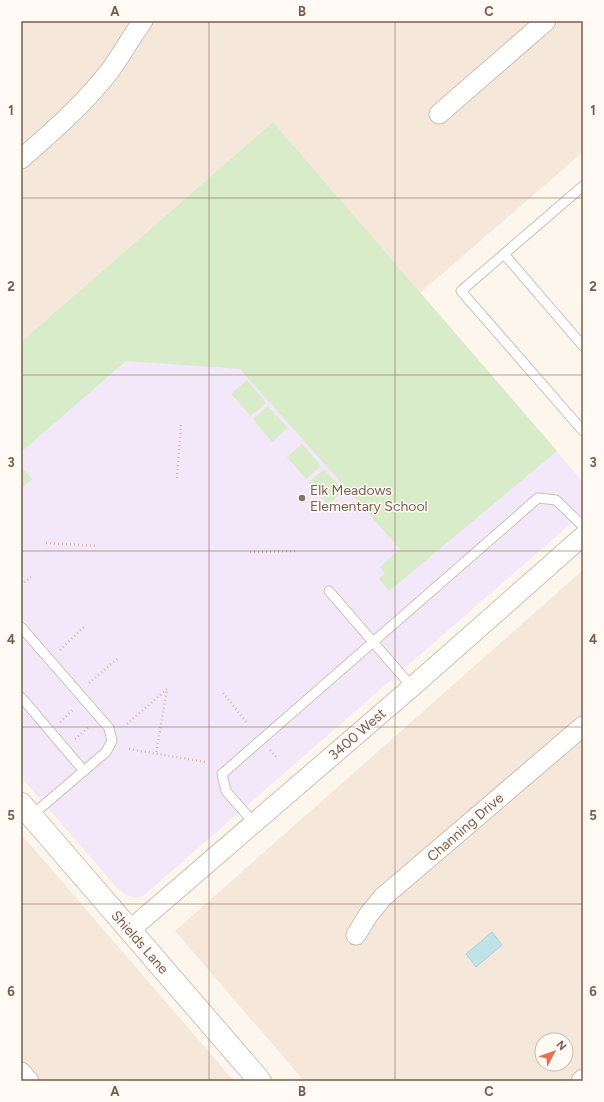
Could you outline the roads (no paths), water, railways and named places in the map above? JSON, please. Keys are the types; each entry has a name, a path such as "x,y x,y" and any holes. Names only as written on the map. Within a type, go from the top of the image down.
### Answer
{"main road":[{"name":"Shields Lane","path":"26,810 260,1081"}],"street":[{"path":"21,158 71,114 91,93 109,71 143,21"},
{"path":"439,114 546,21"},
{"name":"3400 West","path":"130,930 412,687 583,536"},
{"name":"Channing Drive","path":"356,935 369,914 383,897 583,726"},
{"path":"21,1072 29,1081"}],"lane":[{"path":"583,186 461,291 583,431"},
{"path":"504,254 583,346"},
{"path":"254,823 226,791 222,774 538,498 556,500 583,526"},
{"path":"328,591 412,687"},
{"path":"21,627 109,728 112,741 106,752 84,771 26,810"},
{"path":"21,697 84,771"}],"water":[{"path":"492,932 502,945 476,967 466,954"}],"place":[{"name":"Elk Meadows Elementary School","path":"302,498"}]}
